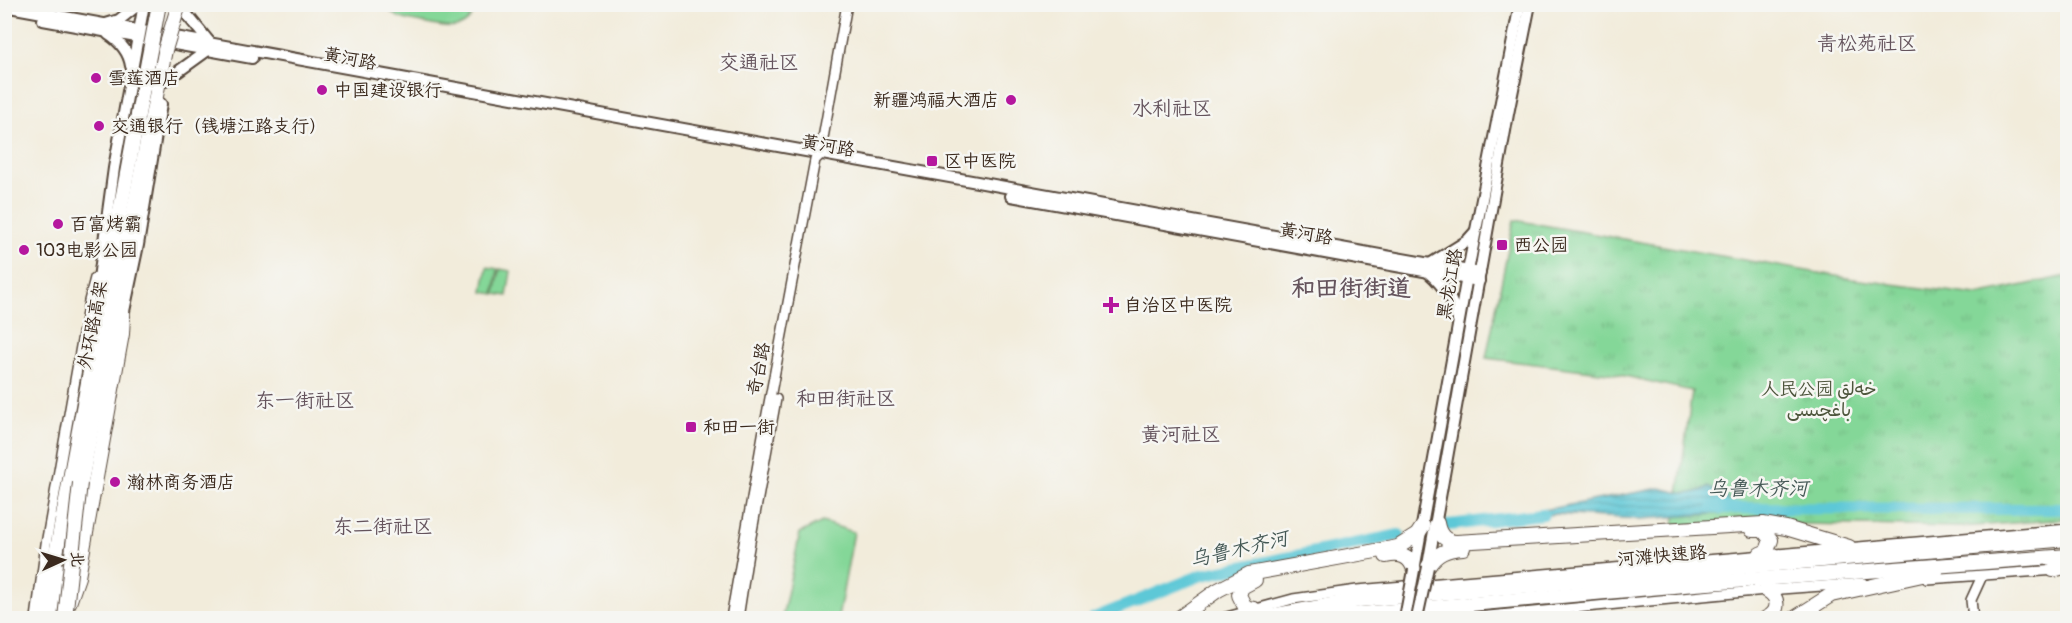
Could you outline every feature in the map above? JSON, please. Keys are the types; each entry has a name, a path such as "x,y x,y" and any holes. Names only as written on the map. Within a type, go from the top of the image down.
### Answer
{"highway":[{"name":"外环路高架","path":"44,618 148,61 153,4"},
{"path":"148,61 159,4"},
{"name":"外环路高架","path":"63,617 80,483 178,5"},
{"path":"44,592 49,538 97,293"},
{"path":"63,617 78,577 121,339 123,316"},
{"path":"37,618 76,447"},
{"path":"1179,618 1218,590 1249,574 1398,547 1430,525 1445,539 1456,542 1763,524 1786,528 1849,548"},
{"path":"1257,614 1242,603 1240,591 1245,584 1265,576 1398,554 1409,559 1421,569 1438,554 1454,549 1759,530 1767,533 1771,540 1767,551 1760,554"},
{"name":"河滩快速路","path":"1257,614 1359,600 2067,539"},
{"path":"1902,544 1971,547"},
{"name":"河滩快速路","path":"1316,618 1982,561 2067,556"},
{"path":"1795,618 1831,595 1982,561"},
{"path":"1766,590 1774,595 1777,604 1774,613 1766,618"}],"main road":[{"path":"4,13 106,28 139,4"},
{"path":"97,293 114,168 144,4"},
{"name":"黑龙江路","path":"1430,525 1467,275 1520,4"},
{"name":"黑龙江路","path":"1421,569 1530,4"},
{"path":"165,81 209,46 178,5"},
{"path":"4,6 106,28 130,58 132,72"},
{"name":"黄河路","path":"106,28 170,43 209,46 819,159 1479,277"},
{"path":"123,316 138,245 170,43"},
{"path":"1459,324 1449,296 1430,268 1467,241 1477,229"},
{"path":"1406,618 1421,569"},
{"path":"1417,618 1421,569"}],"street":[{"name":"奇台路","path":"740,590 763,435 819,159 847,4"},
{"path":"37,618 46,544 89,301 101,258"},
{"path":"63,617 123,316"},
{"path":"1223,618 1257,614 1293,599 1358,590 2067,529"},
{"path":"1468,618 1766,590 1982,576 2063,568"},
{"path":"1973,618 1971,600 1982,576"},
{"path":"731,618 740,590"},
{"path":"738,618 740,590"}],"green space":[{"path":"386,5 475,5 472,14 463,25 451,28 398,17"},
{"name":"人民公园 خەلق باغچىسى","path":"1514,220 1853,279 1977,295 2067,276 2067,519 1960,527 1804,524 1674,526 1692,391 1616,374 1486,358"},
{"path":"487,267 498,269 494,294 483,292"},
{"path":"500,269 511,271 507,296 495,294"},
{"path":"822,522 854,532 838,618 782,618 800,533"}],"water":[{"path":"1708,487 1728,498 1728,513 1640,519 1553,514 1527,519 1527,513 1660,488 1689,493"}],"waterway":[{"name":"乌鲁木齐河","path":"1713,508 2068,509"},
{"name":"乌鲁木齐河","path":"1449,525 1543,514"},
{"name":"乌鲁木齐河","path":"1094,618 1202,575 1399,535"}],"place":[{"name":"雪莲酒店","path":"96,78"},
{"name":"中国建设银行","path":"322,90"},
{"name":"新疆鸿福大酒店","path":"1011,100"},
{"name":"交通银行（钱塘江路支行）","path":"99,126"},
{"name":"区中医院","path":"932,161"},
{"name":"百富烤霸","path":"58,224"},
{"name":"西公园","path":"1502,245"},
{"name":"103电影公园","path":"24,250"},
{"name":"自治区中医院","path":"1111,305"},
{"name":"和田一街","path":"691,427"},
{"name":"瀚林商务酒店","path":"115,482"}],"district":[{"name":"青松苑社区","path":"1867,43"},
{"name":"交通社区","path":"759,62"},
{"name":"水利社区","path":"1172,108"},
{"name":"和田街街道","path":"1351,288"},
{"name":"和田街社区","path":"846,398"},
{"name":"东一街社区","path":"305,400"},
{"name":"黄河社区","path":"1181,434"},
{"name":"东二街社区","path":"383,526"}]}
